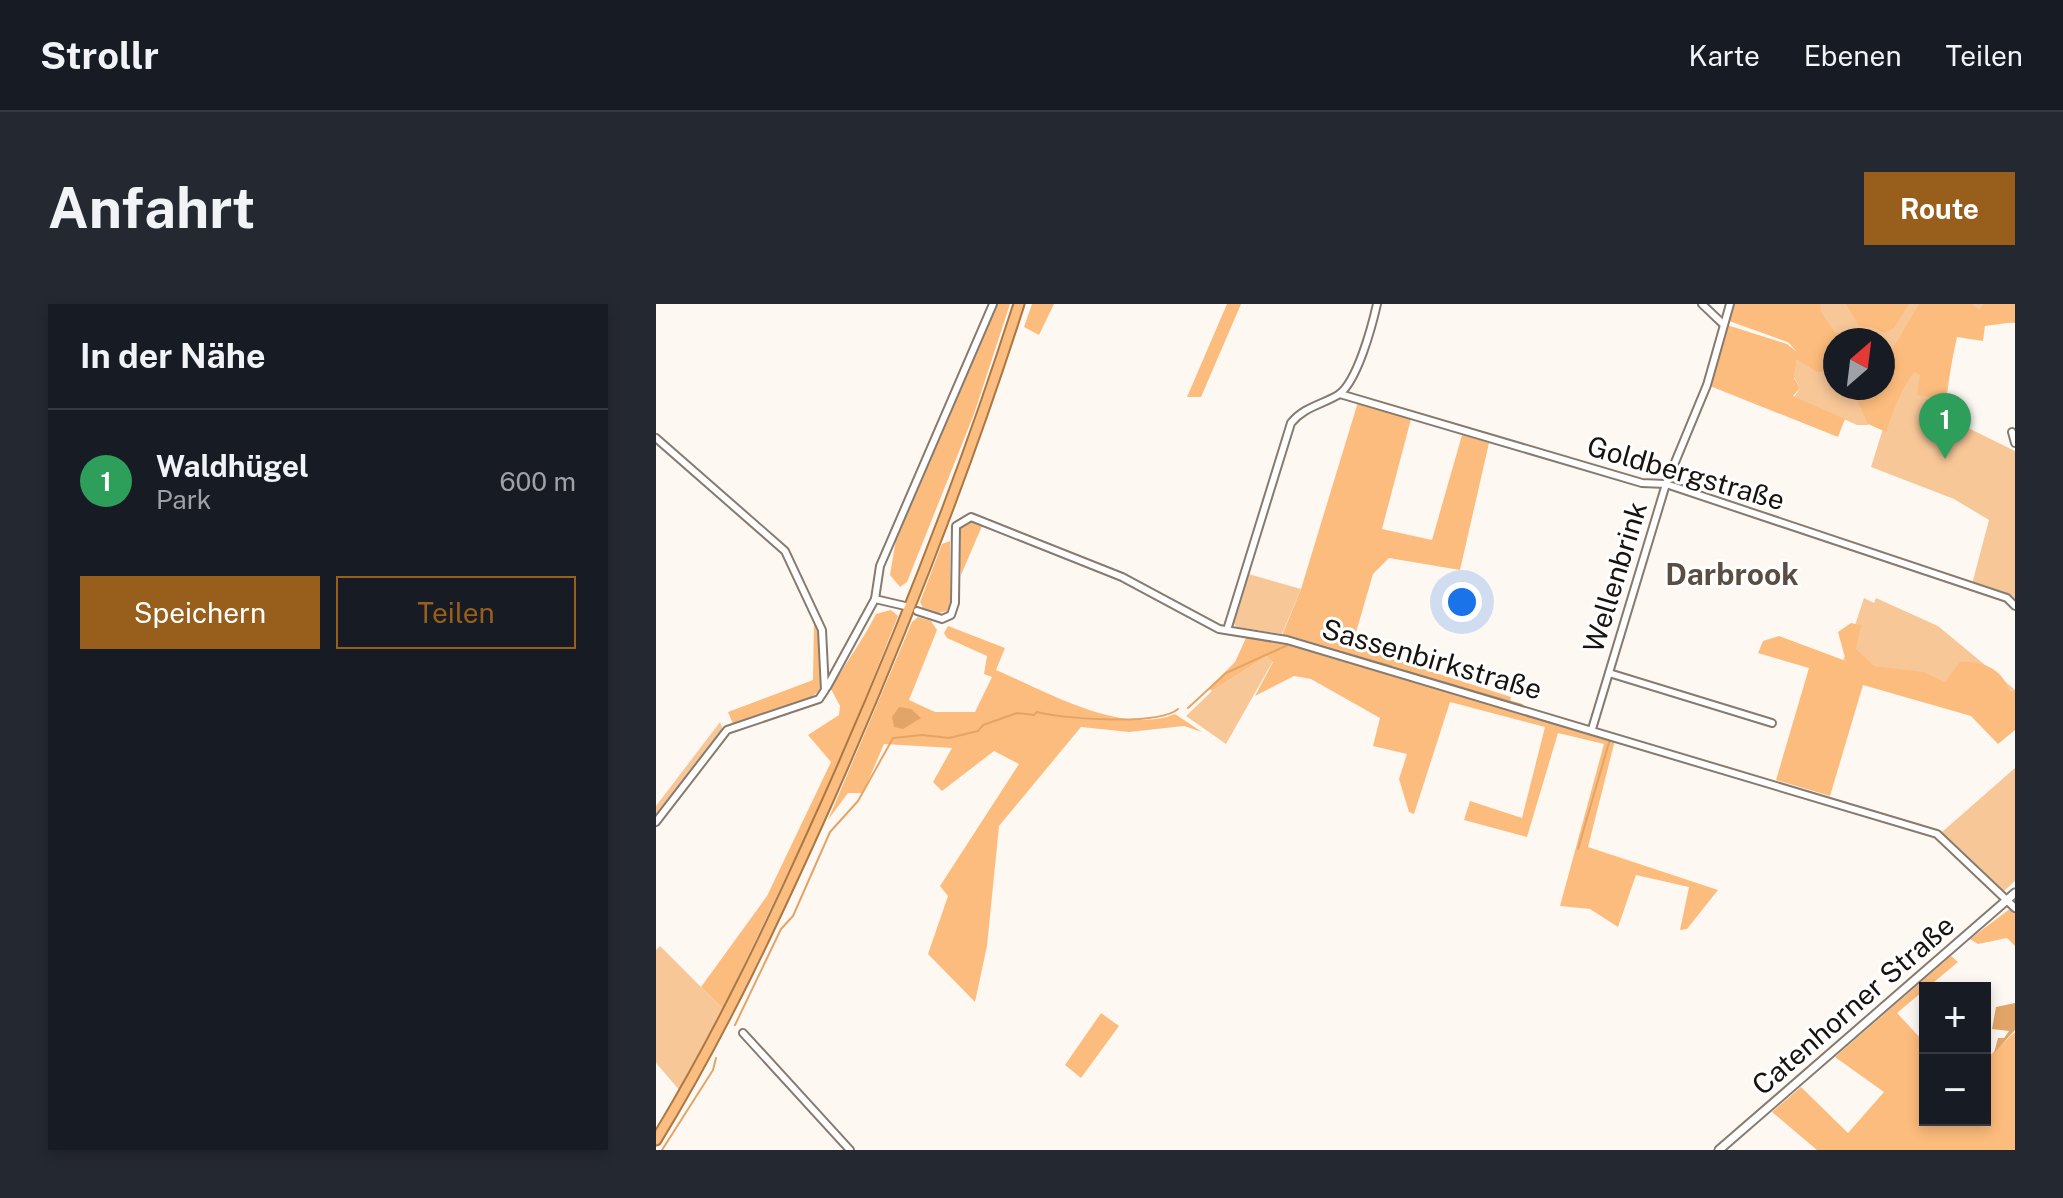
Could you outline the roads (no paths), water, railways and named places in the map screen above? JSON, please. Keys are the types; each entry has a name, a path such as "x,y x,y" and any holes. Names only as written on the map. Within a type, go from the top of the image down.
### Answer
{"highway":[{"path":"656,1140 766,934 843,765 919,584 1019,304"}],"street":[{"path":"656,822 727,730 819,699 825,690 875,599 880,566 993,304"},
{"path":"1227,630 1291,423 1299,414 1340,394 1358,362 1377,304"},
{"path":"1702,304 1722,323"},
{"name":"Wellenbrink","path":"1592,729 1666,484 1707,385 1722,323 1730,304"},
{"name":"Goldbergstraße","path":"1340,394 1612,474 1666,484 2007,598 2015,606"},
{"path":"2012,432 2015,443"},
{"path":"656,438 785,551 822,630 825,690"},
{"name":"Sassenbirkstraße","path":"917,611 942,619 951,615 955,603 956,526 971,517 1122,577 1227,630 1287,640 1937,834 2015,908"},
{"path":"875,599 905,606"},
{"path":"1609,673 1772,723"},
{"name":"Catenhorner Straße","path":"1719,1150 2015,893"},
{"path":"743,1033 850,1150"}],"waterway":[{"path":"1262,633 1313,644"},
{"path":"1188,708 1226,673 1290,644 1314,651"},
{"path":"1320,646 1391,666"},
{"path":"1405,671 1522,705"},
{"path":"1469,697 1484,702"},
{"path":"735,1025 781,929 793,916 830,832 858,801 893,738 922,735 949,738 978,731 983,725 1017,713 1132,719 1151,718 1178,709"},
{"path":"1578,849 1610,739"},
{"path":"662,1150 713,1070 716,1058"}],"place":[{"name":"Waldhügel","path":"1945,459"}],"district":[{"name":"Darbrook","path":"1732,575"}]}
